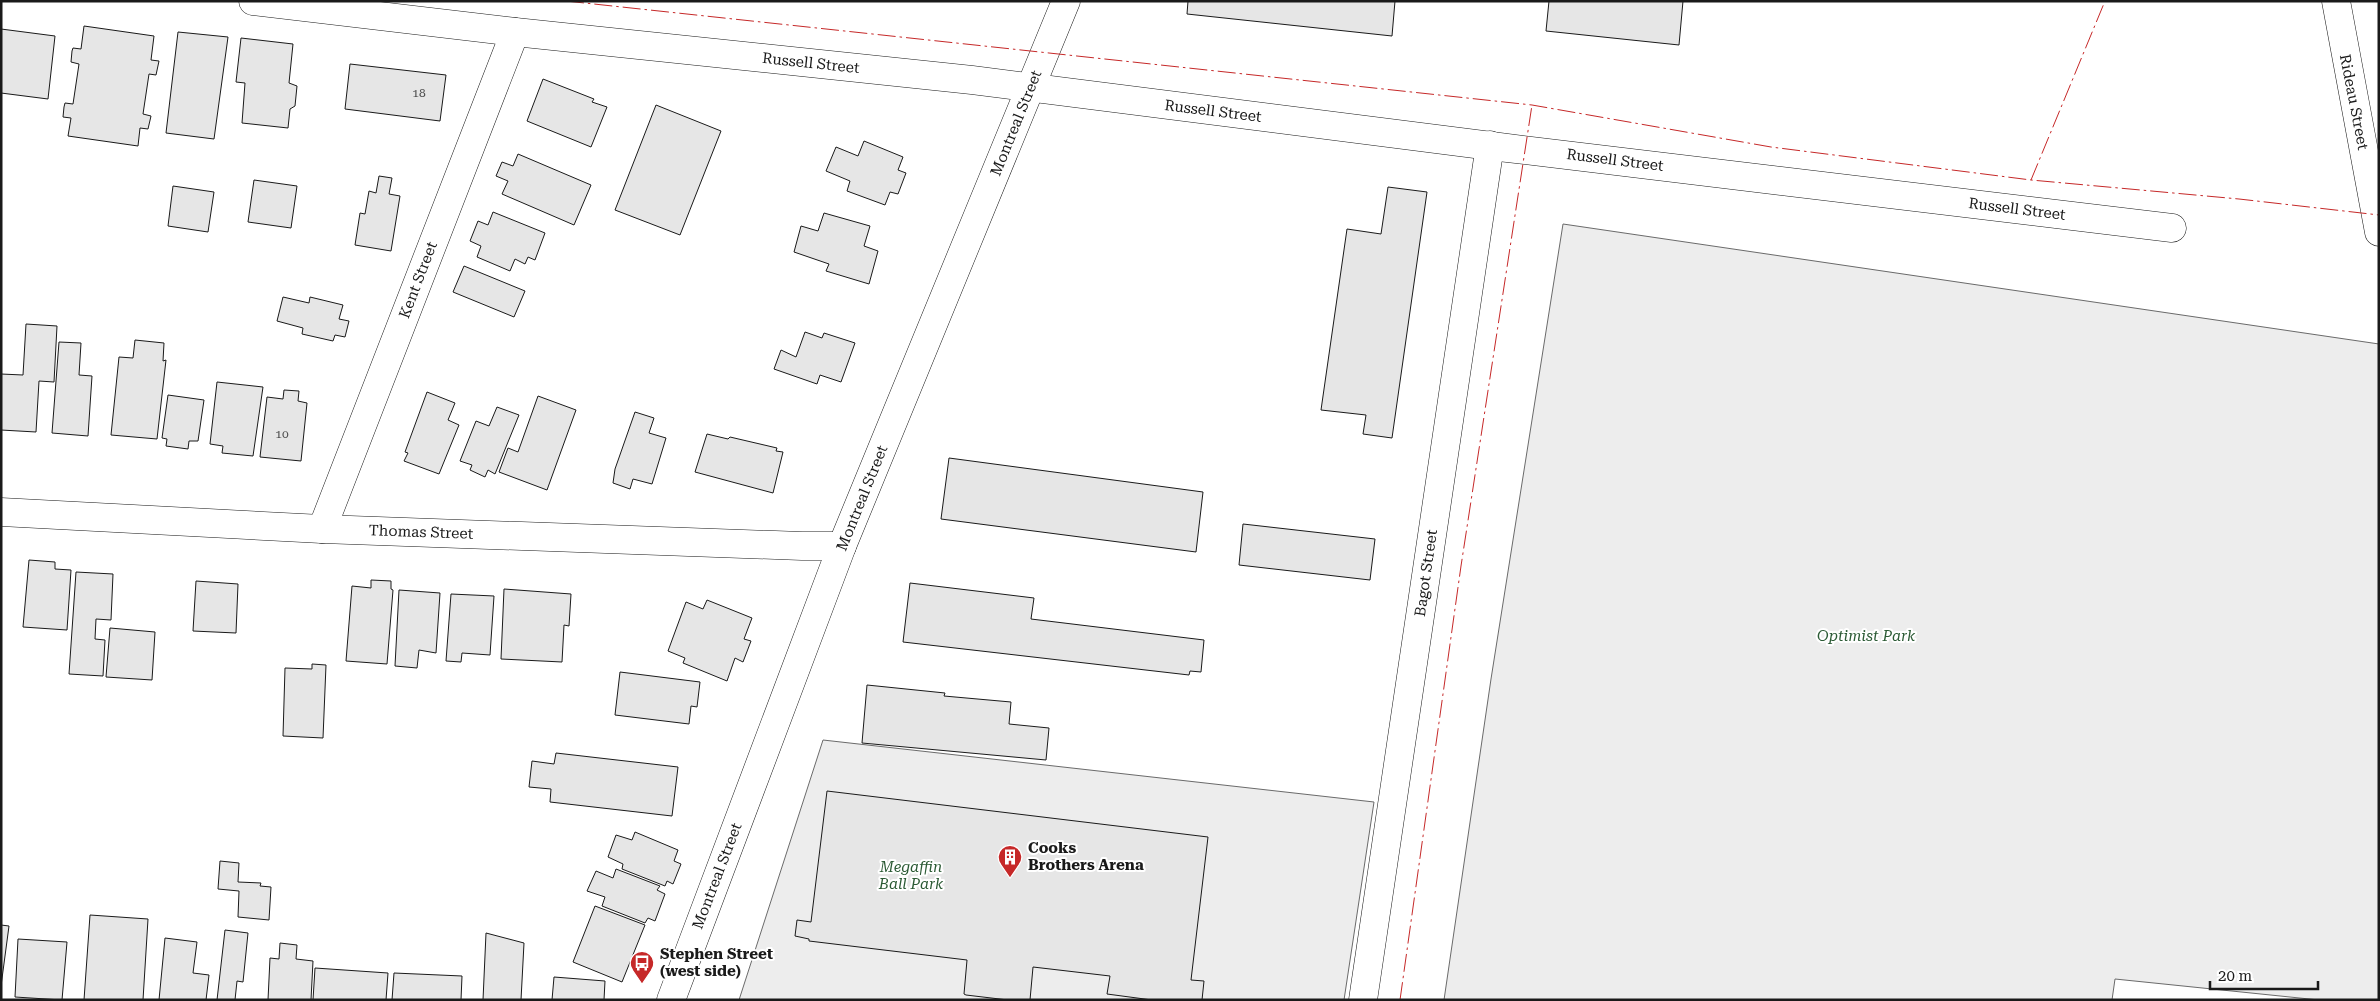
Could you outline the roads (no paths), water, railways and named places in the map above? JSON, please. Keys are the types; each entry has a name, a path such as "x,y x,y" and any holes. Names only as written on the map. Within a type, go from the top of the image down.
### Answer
{"street":[{"name":"Russell Street","path":"252,1 515,32 962,79 2172,228"},
{"name":"Montreal Street","path":"671,1000 842,546 1066,1"},
{"name":"Rideau Street","path":"2336,1 2379,232"},
{"name":"Kent Street","path":"322,529 515,32"},
{"name":"Bagot Street","path":"1362,1000 1490,145"},
{"name":"Thomas Street","path":"1,512 322,529 842,546"}],"place":[{"name":"Cooks Brothers Arena","path":"1010,878"},
{"name":"Stephen Street (west side)","path":"642,984"}],"park label":[{"name":"Optimist Park","path":"1866,636"},
{"name":"Megaffin Ball Park","path":"911,876"}]}
